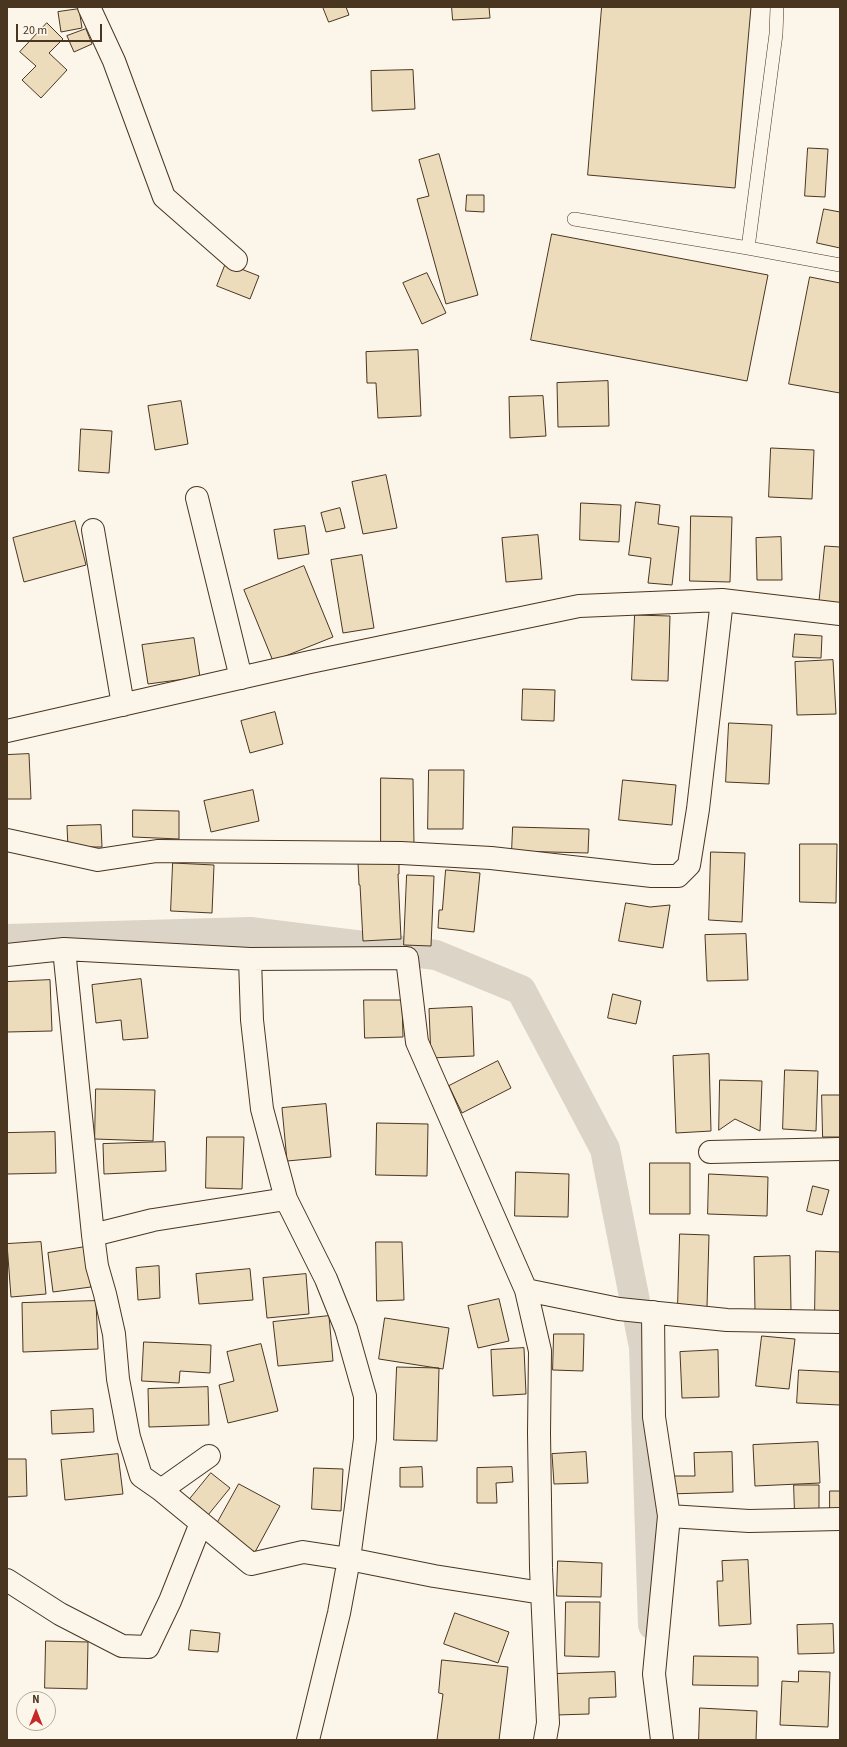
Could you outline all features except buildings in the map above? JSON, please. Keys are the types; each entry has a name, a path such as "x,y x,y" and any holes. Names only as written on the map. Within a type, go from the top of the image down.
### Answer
{"street":[{"path":"89,7 114,61 164,198 236,260"},
{"path":"197,498 241,678"},
{"path":"93,530 123,705"},
{"path":"7,840 98,860 157,851 401,853 491,858 645,876 678,876 689,865 698,809 722,600"},
{"path":"7,731 241,678 579,606 722,600 840,614"},
{"path":"64,949 97,1266 114,1334 118,1379 129,1437 141,1476 161,1490 251,1564 303,1552 350,1559 434,1576 542,1593"},
{"path":"7,955 64,949 250,959 407,958 417,1042 526,1290 540,1351 538,1433 542,1593 548,1723 545,1740"},
{"path":"250,959 252,1020 262,1109 286,1199 326,1279 343,1322 365,1396 365,1439 350,1559 308,1740"},
{"path":"710,1152 840,1149"},
{"path":"93,1235 153,1220 286,1199"},
{"path":"526,1290 618,1309 727,1320 840,1322"},
{"path":"653,1312 654,1417 669,1516 654,1674 662,1740"},
{"path":"161,1490 208,1456"},
{"path":"669,1516 749,1521 840,1519"},
{"path":"10,1588 122,1646 148,1647 170,1601 201,1523"}],"lane":[{"path":"748,248 776,34 778,7"},
{"path":"574,219 840,265"}],"waterway":[{"path":"7,939 250,932 436,955 521,990 605,1149 644,1347 653,1625"}]}
